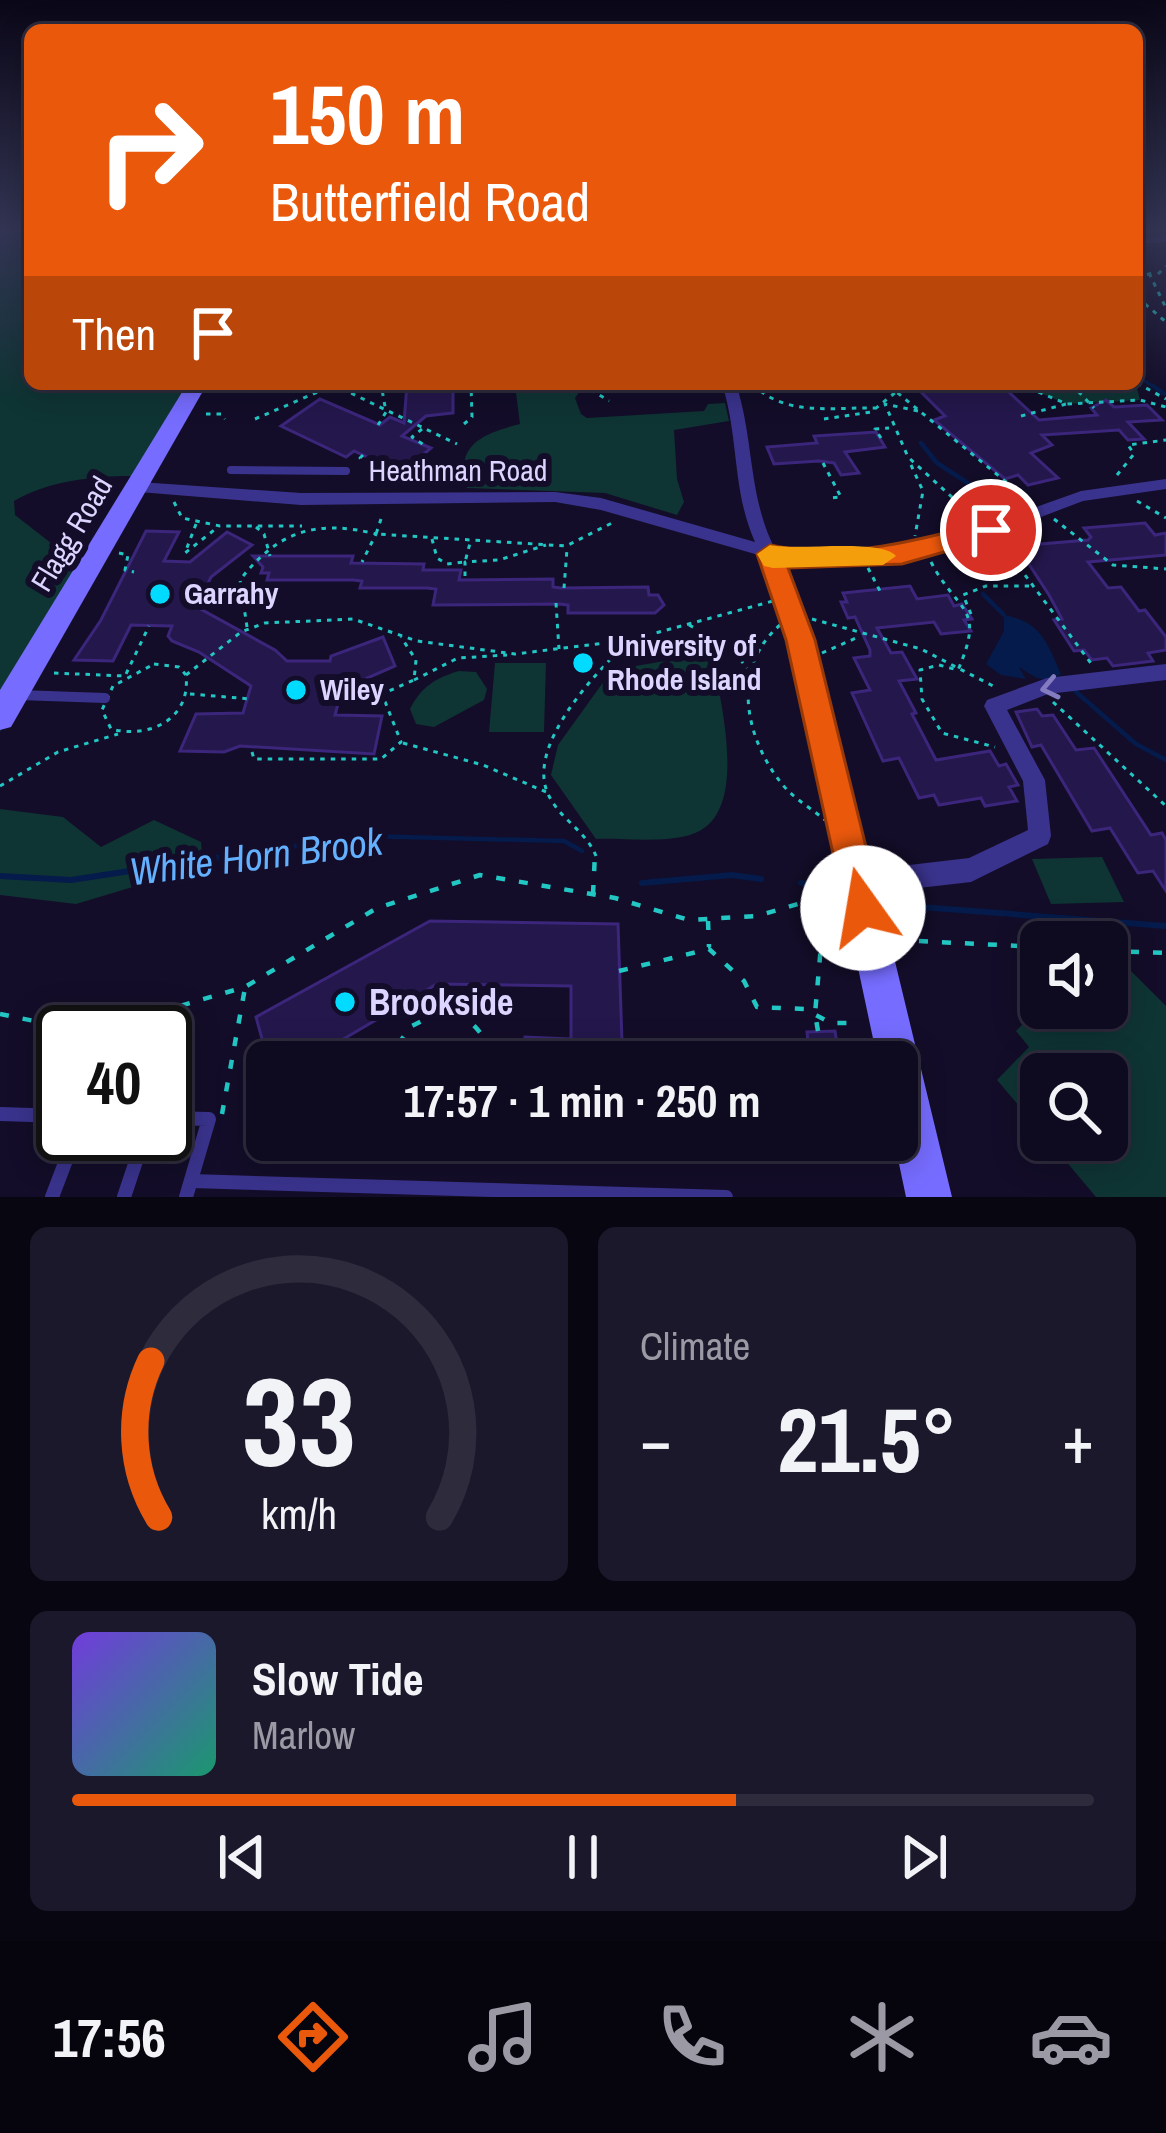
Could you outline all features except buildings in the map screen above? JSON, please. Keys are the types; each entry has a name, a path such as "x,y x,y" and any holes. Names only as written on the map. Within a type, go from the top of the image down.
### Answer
{"street":[{"name":"Flagg Road","path":"7,706 200,390"},
{"path":"731,390 739,416 748,503 800,640 851,901 929,1197"},
{"name":"Heathman Road","path":"139,487 269,497 555,497 602,504 793,560 902,554 961,541 1081,496 1166,484"},
{"path":"851,901 971,870 1040,836 1034,780 994,706 1047,686 1166,672"}],"lane":[{"path":"231,470 346,471"},
{"path":"269,497 282,473"},
{"path":"7,706 105,698"},
{"path":"2,1118 36,1117"},
{"path":"192,1119 209,1119 188,1189 726,1197"},
{"path":"52,1197 66,1161"},
{"path":"124,1197 136,1161"}],"path":[{"path":"1143,303 1166,322"},
{"path":"1146,305 1166,309"},
{"path":"255,419 322,390"},
{"path":"344,390 457,444"},
{"path":"378,424 386,412 382,390"},
{"path":"464,424 472,418 471,390"},
{"path":"592,390 609,400"},
{"path":"760,390 774,400 806,407 875,408"},
{"path":"892,390 885,404 891,428 923,491 915,538"},
{"path":"897,390 1108,565 1120,571 1166,569"},
{"path":"1033,390 1067,404 1140,400 1166,404"},
{"path":"1077,390 1093,406"},
{"path":"1139,390 1140,400"},
{"path":"824,419 857,416 885,404 920,411"},
{"path":"1022,416 1067,404"},
{"path":"206,414 221,414 225,419"},
{"path":"423,428 412,437 424,446"},
{"path":"881,438 875,429 891,428"},
{"path":"363,455 360,458 394,471 374,489"},
{"path":"824,463 841,497 830,498"},
{"path":"441,464 441,480 449,488"},
{"path":"911,464 978,520"},
{"path":"173,499 182,518 197,524 328,524 376,534 566,545 624,518"},
{"path":"328,524 340,515"},
{"path":"362,562 381,519"},
{"path":"197,524 184,554 220,526"},
{"path":"253,524 270,556"},
{"path":"248,629 240,580 268,546 307,526"},
{"path":"431,538 437,558 447,564 499,560 548,544"},
{"path":"465,576 471,540"},
{"path":"565,588 566,545"},
{"path":"985,550 1000,568 1019,567 1105,680"},
{"path":"116,553 128,555 125,570 134,572"},
{"path":"928,556 936,575 970,614 974,635 958,670 939,665 920,670 922,699 942,733 993,746 1027,768"},
{"path":"867,566 881,593"},
{"path":"970,614 963,595 986,586 1031,586"},
{"path":"338,702 362,702 458,658 559,651 629,640 775,601 770,587"},
{"path":"556,603 559,651"},
{"path":"186,675 248,629 265,622 353,619 400,635 514,655"},
{"path":"688,624 730,646 748,670"},
{"path":"121,733 104,721 105,698 125,676 149,626"},
{"path":"782,627 763,636 748,670 747,706 760,750 783,786 827,820"},
{"path":"400,635 416,660 414,680"},
{"path":"816,658 830,646 859,637"},
{"path":"546,792 543,757 551,740 611,657 629,640"},
{"path":"0,786 58,752 162,725 188,694 186,675 179,668 154,664 125,676 46,673"},
{"path":"188,694 250,699"},
{"path":"382,694 401,742"},
{"path":"401,742 483,765 546,792 591,840 599,876 593,894"},
{"path":"252,752 254,759 381,760 401,742"},
{"path":"0,1014 44,1023 135,1019 245,987 377,908 480,875 593,894 689,920 757,916 805,902 824,910 851,901"},
{"path":"818,1031 815,1014 824,910"},
{"path":"708,919 709,949 744,981 757,1007 804,1009 831,1023 863,1022"},
{"path":"890,940 1020,946"},
{"path":"619,971 709,949"},
{"path":"1128,952 1166,953"},
{"path":"218,1130 234,1069 245,987"},
{"path":"397,1041 408,1026 441,1010 463,1012 483,1029 488,1041"}],"green space":[{"path":"0,287 24,287 24,390 196,390 132,476 71,481 14,501 15,515 56,547 51,565 91,577 0,732"},
{"path":"581,390 575,398 587,418 704,411 708,404 725,403 729,421 674,430 677,479 684,502 677,515 605,493 467,488 464,461 468,451 484,437 520,424 516,393"},
{"path":"1033,390 1138,390 1140,400 1067,404"},
{"path":"712,653 727,754 721,805 709,824 690,835 596,839 551,775 558,745 612,670"},
{"path":"495,663 546,663 544,732 489,732"},
{"path":"459,671 476,672 487,689 484,700 434,727 416,724 410,709 419,695 436,680"},
{"path":"0,809 63,817 101,847 154,820 201,842 203,866 76,904 0,895"},
{"path":"1102,857 1124,902 1051,904 1032,859"},
{"path":"1128,968 1166,1006 1166,1197 1096,1197 1066,1161 1128,1161 1128,1053 1023,1053 1029,1047 1016,1031 1020,1027 1128,1029"},
{"path":"1020,1056 1020,1107 997,1080"}],"water":[{"path":"1004,615 1035,628 1061,674 1044,679 1019,667 1026,679 1001,675 986,664 1004,631"}],"waterway":[{"path":"1143,380 1157,389"},
{"path":"1153,386 1166,395"},
{"path":"921,443 937,463 994,500"},
{"path":"983,594 1004,615"},
{"path":"1075,691 1136,744 1166,760"},
{"name":"White Horn Brook","path":"237,855 364,836 564,841 582,851"},
{"name":"White Horn Brook","path":"237,855 248,853"},
{"name":"White Horn Brook","path":"0,876 71,880 237,855"},
{"name":"White Horn Brook","path":"228,856 237,855"},
{"name":"White Horn Brook","path":"642,883 732,875 761,879"},
{"name":"White Horn Brook","path":"801,883 840,889"},
{"name":"White Horn Brook","path":"881,904 1166,926"}],"slow traffic":[{"path":"773,559 770,554 793,560 883,556"}],"place":[{"name":"Garrahy","path":"160,594"},
{"name":"University of Rhode Island","path":"583,663"},
{"name":"Wiley","path":"296,690"},
{"name":"Brookside","path":"345,1002"}],"route":[{"path":"863,908 800,640 782,577 770,554 793,560 902,554 991,530"}]}
